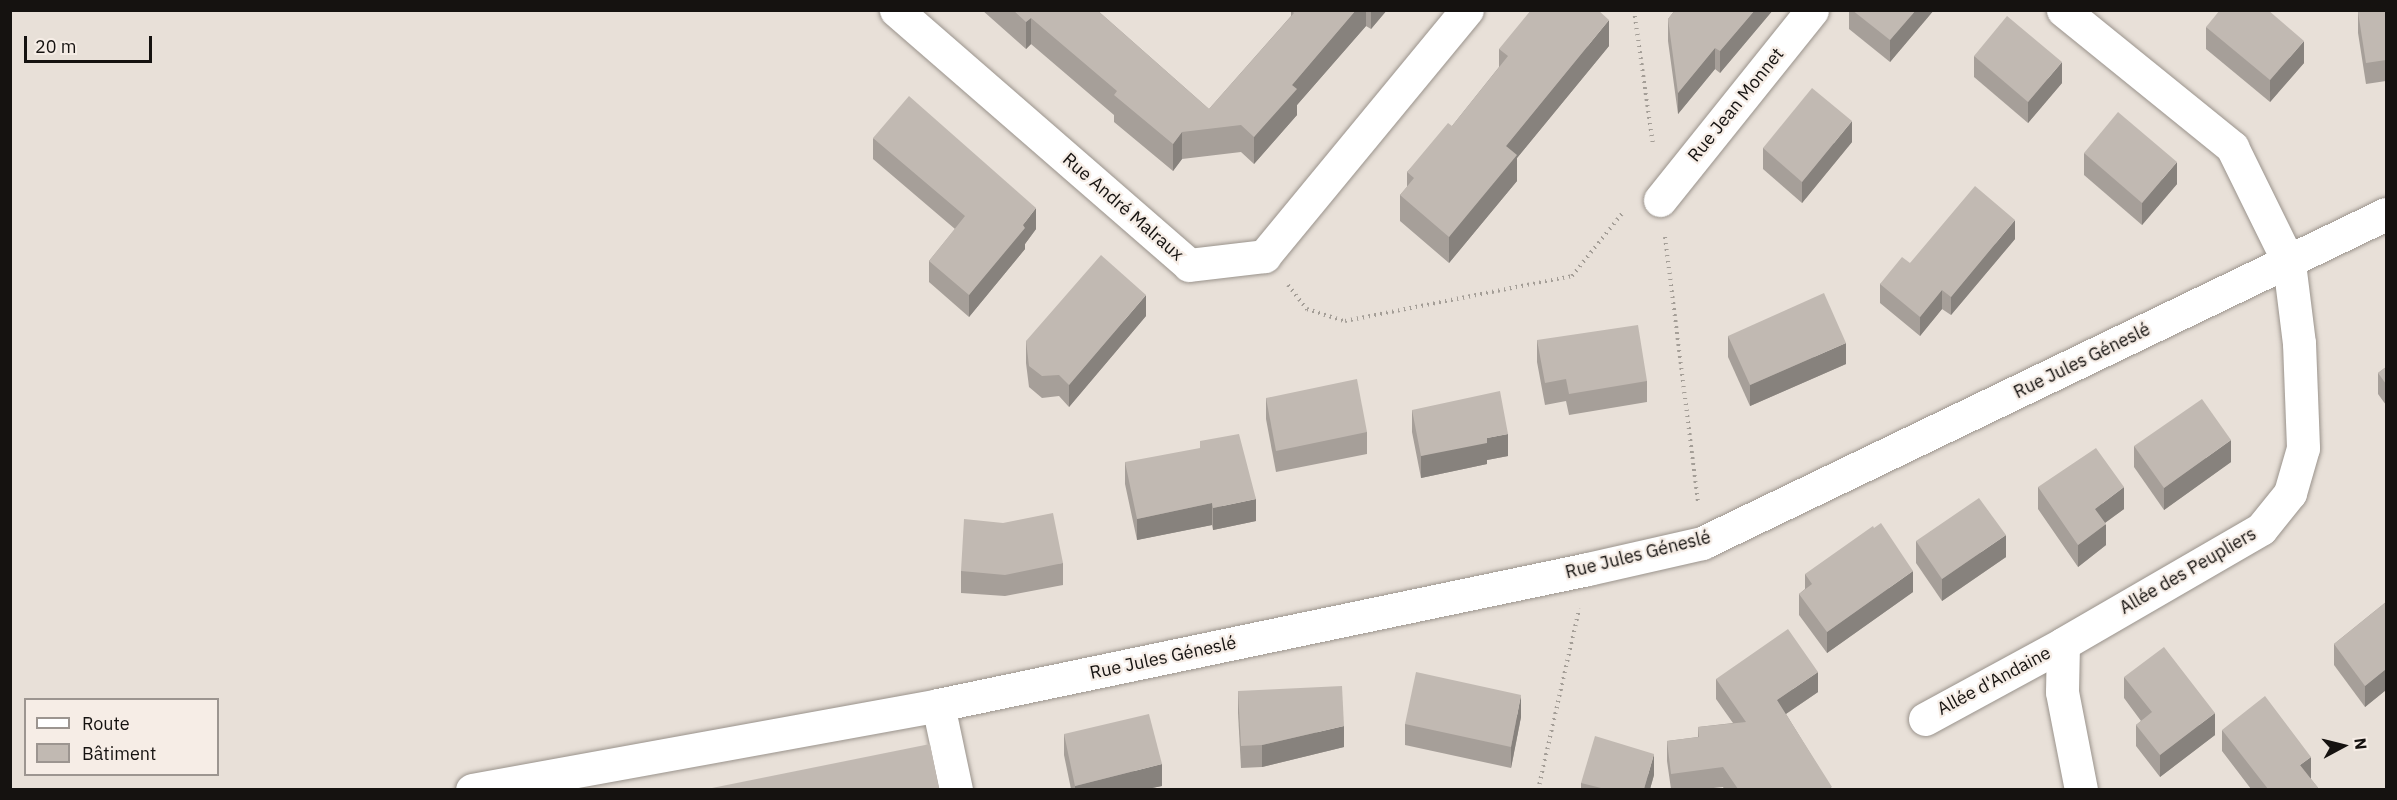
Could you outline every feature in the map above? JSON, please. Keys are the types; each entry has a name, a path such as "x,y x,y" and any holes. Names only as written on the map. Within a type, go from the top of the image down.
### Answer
{"street":[{"name":"Rue André Malraux","path":"896,10 1190,265 1264,256"},
{"path":"1264,256 1467,10"},
{"name":"Rue Jean Monnet","path":"1660,200 1812,10"},
{"name":"Allée des Peupliers","path":"2063,10 2232,147 2289,263 2299,343 2303,448 2290,493 2261,529 2063,644"},
{"name":"Rue Jules Géneslé","path":"472,789 938,705 1588,570 1702,543 2289,263 2386,214"},
{"path":"2063,644 2062,692 2081,789"},
{"name":"Allée d'Andaine","path":"1925,718 2063,644"},
{"path":"938,705 956,789"}],"path":[{"path":"1634,10 1702,543"},
{"path":"1264,256 1307,309 1345,321 1572,276 1628,206"},
{"path":"1538,789 1588,570"}],"building":[{"path":"1013,10 1097,10 1209,109 1294,13 1291,10 1356,10 1292,85 1297,89 1254,137 1241,125 1182,132 1173,144 1114,95 1117,91 1031,18 1026,22"},
{"path":"1531,10 1598,10 1609,20 1506,146 1517,155 1449,237 1400,195 1414,178 1407,172 1448,123 1452,126 1508,56 1499,49"},
{"path":"1675,10 1755,10 1720,51 1715,48 1678,93 1668,19"},
{"path":"1852,10 1916,10 1890,40"},
{"path":"2220,10 2268,10 2304,41 2270,80 2206,27"},
{"path":"2386,10 2386,60 2366,63 2358,12"},
{"path":"2007,16 2062,62 2028,102 1974,56"},
{"path":"1812,88 1852,121 1802,182 1763,148"},
{"path":"909,96 1036,208 1023,225 1025,228 969,295 929,261 965,216 873,138"},
{"path":"2118,112 2177,162 2142,203 2084,153"},
{"path":"1975,186 2015,220 1951,297 1942,290 1920,317 1880,284 1902,257 1910,263"},
{"path":"1101,255 1146,295 1069,385 1059,375 1042,376 1029,366 1026,341"},
{"path":"1824,293 1846,343 1750,385 1728,336"},
{"path":"1638,325 1647,381 1569,394 1566,379 1545,383 1537,340"},
{"path":"2386,367 2386,384 2378,373"},
{"path":"1357,379 1367,432 1276,451 1266,398"},
{"path":"1500,391 1508,434 1487,438 1487,443 1421,456 1412,410"},
{"path":"2202,399 2231,440 2164,488 2134,446"},
{"path":"1239,434 1256,499 1213,508 1212,503 1137,519 1125,462 1200,448 1200,441"},
{"path":"2096,448 2124,487 2095,509 2106,524 2078,545 2038,487"},
{"path":"1979,498 2006,535 1942,579 1916,541"},
{"path":"1053,513 1063,563 1005,575 961,571 964,519 1003,523"},
{"path":"1881,523 1913,571 1827,632 1799,594 1812,584 1805,574 1873,526 1874,528"},
{"path":"2386,602 2386,669 2365,686 2334,644"},
{"path":"1788,629 1818,672 1777,700 1832,787 1827,789 1738,789 1723,767 1671,774 1667,741 1699,737 1698,727 1746,722 1716,679"},
{"path":"2164,647 2215,713 2160,755 2136,725 2152,712 2124,677"},
{"path":"1416,672 1521,695 1511,747 1405,724"},
{"path":"1342,686 1344,726 1262,745 1241,746 1238,691"},
{"path":"2265,696 2311,757 2300,765 2319,789 2268,789 2222,730"},
{"path":"1149,714 1162,764 1075,786 1064,734"},
{"path":"1595,736 1654,754 1644,789 1605,789 1581,783"},
{"path":"930,744 939,789 707,789"}]}
